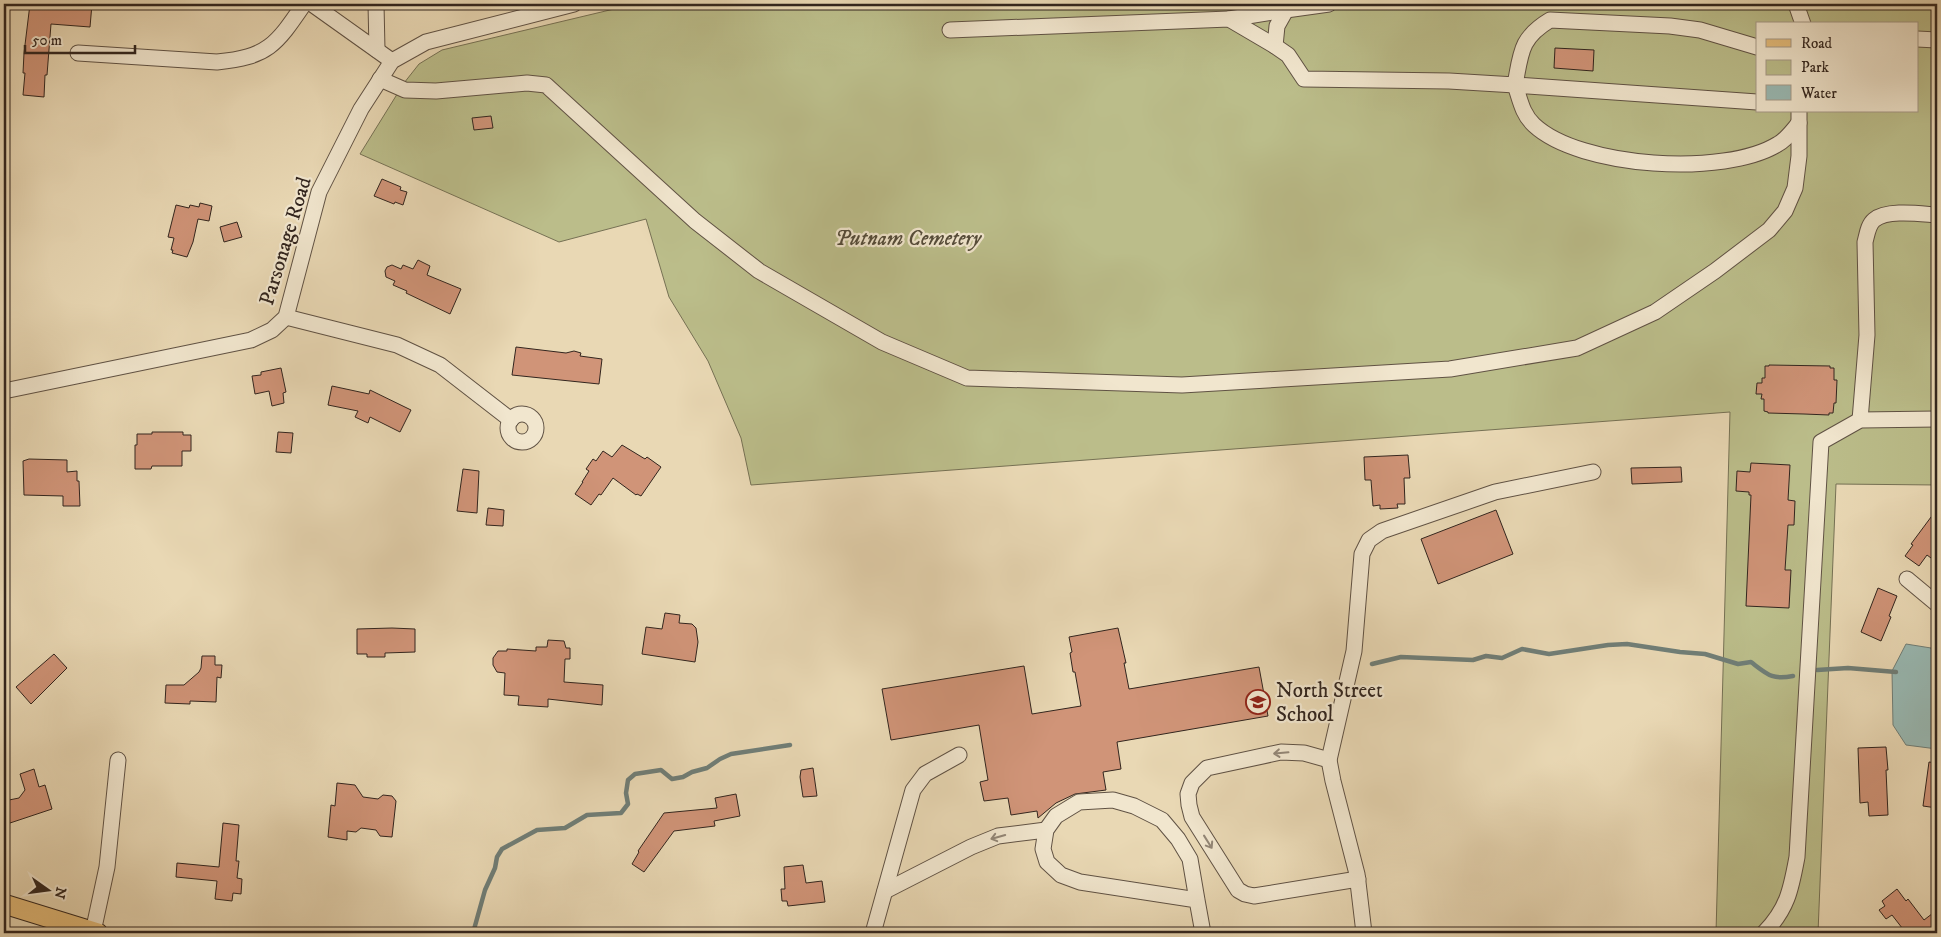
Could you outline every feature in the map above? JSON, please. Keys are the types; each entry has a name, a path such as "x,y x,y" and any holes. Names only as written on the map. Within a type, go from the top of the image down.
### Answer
{"main road":[{"path":"4,904 95,933"}],"street":[{"path":"78,53 217,62 240,60 266,51 285,32 304,4"},
{"path":"312,4 392,61"},
{"path":"376,4 377,50"},
{"name":"Parsonage Road","path":"4,392 251,340 272,330 286,317 319,192 357,117 392,61 426,42 574,4"},
{"path":"950,30 1229,19 1328,4"},
{"path":"1796,4 1802,22"},
{"path":"1276,46 1277,26 1286,10"},
{"path":"1229,19 1288,55 1304,79 1449,81 1756,102"},
{"path":"1756,47 1700,30 1670,26 1550,20 1534,30 1526,41 1521,54 1515,85 1525,115 1535,126 1555,139 1580,150 1621,159 1660,164 1730,160 1755,154 1778,144 1799,117"},
{"path":"1918,39 1937,40"},
{"path":"380,79 405,90 428,91 527,82 546,85 695,221 759,271 882,342 967,378 1182,386 1450,370 1577,348 1655,312 1715,271 1769,230 1785,211 1795,188 1799,156 1799,117"},
{"path":"1860,420 1867,335 1865,242 1869,227 1874,220 1887,213 1937,215"},
{"path":"286,317 397,345 440,366 511,420"},
{"path":"1764,933 1784,909 1797,857 1821,442 1860,420 1937,419"},
{"path":"1364,933 1358,880 1329,760 1354,651 1362,554 1369,540 1382,531 1495,492 1593,472"},
{"path":"1907,579 1937,604"},
{"path":"1329,760 1304,753 1282,752 1207,768 1192,783 1188,794 1189,805 1192,817 1238,890 1245,894 1254,896 1358,880"},
{"path":"873,933 913,790 925,774 959,754"},
{"path":"95,933 107,867 118,760"},
{"path":"1197,900 1080,882 1061,875 1047,862 1043,849 1046,830 1056,816 1079,802 1113,800 1134,806 1162,820 1178,839 1190,860 1203,933"},
{"path":"885,891 971,847 998,836 1046,830"}],"green space":[{"name":"Putnam Cemetery","path":"635,4 1937,4 1937,485 1836,484 1818,933 1716,933 1730,412 751,485 741,438 708,361 669,297 646,219 559,242 360,154 404,83 419,64 442,50"}],"water":[{"path":"1906,644 1931,648 1934,657 1937,658 1937,749 1906,745 1893,725 1892,671"}],"building":[{"path":"30,4 92,4 90,27 51,24 44,97 23,95 24,53"},
{"path":"1555,48 1594,50 1593,71 1554,68"},
{"path":"491,116 493,128 474,130 472,118"},
{"path":"382,179 401,187 400,190 407,192 403,205 395,202 394,204 374,196"},
{"path":"200,203 212,206 209,221 198,219 193,242 187,257 172,253 174,238 168,237 176,205 189,208 190,205 199,207"},
{"path":"237,222 242,237 224,242 220,227"},
{"path":"418,260 430,266 427,275 461,289 450,314 406,293 407,291 393,285 395,281 386,277 385,271 387,267 392,265 401,269 403,265 413,269"},
{"path":"516,347 566,353 574,351 581,353 580,356 602,359 599,384 512,375"},
{"path":"1765,366 1830,366 1830,368 1834,368 1834,380 1837,380 1836,403 1834,403 1833,413 1829,413 1829,415 1768,413 1764,411 1764,399 1761,399 1762,394 1756,394 1757,383 1762,383 1762,378 1765,378"},
{"path":"281,368 286,392 283,393 284,403 272,406 269,391 255,394 252,376"},
{"path":"332,386 369,394 370,390 411,410 400,432 370,417 368,423 355,417 358,411 328,405"},
{"path":"152,432 183,432 183,435 191,435 191,451 182,451 182,466 152,466 151,469 135,469 137,434 152,434"},
{"path":"278,432 293,433 291,453 276,452"},
{"path":"622,445 645,459 647,457 661,467 641,496 636,495 613,478 591,505 575,494 589,471 586,469 593,459 596,461 603,451 612,457"},
{"path":"1408,455 1410,478 1404,478 1405,504 1397,504 1398,508 1380,509 1380,505 1373,506 1371,480 1365,480 1364,457"},
{"path":"29,459 67,460 67,472 77,471 80,506 63,506 63,496 24,495 23,461"},
{"path":"1751,463 1790,465 1788,500 1795,501 1794,525 1788,525 1785,570 1791,570 1789,608 1746,606 1751,495 1749,495 1749,492 1736,491 1737,471 1750,472"},
{"path":"1681,467 1682,482 1632,484 1631,468"},
{"path":"463,469 479,471 477,513 457,511"},
{"path":"488,508 504,510 503,526 486,525"},
{"path":"1937,509 1937,549 1931,558 1927,555 1919,566 1905,556 1913,545 1911,544"},
{"path":"1496,510 1513,554 1438,584 1421,539"},
{"path":"1878,588 1897,596 1881,641 1861,632"},
{"path":"665,613 680,615 679,623 692,624 696,628 698,642 695,662 642,654 646,627 662,629"},
{"path":"1118,628 1126,663 1124,663 1129,689 1259,667 1268,716 1117,742 1121,769 1103,772 1106,790 1075,794 1056,803 1038,818 1037,811 1011,815 1008,798 984,801 980,782 988,780 979,725 891,740 882,689 1024,666 1032,714 1081,706 1075,672 1073,672 1069,637"},
{"path":"357,629 415,629 415,652 385,653 385,657 367,657 367,654 357,654"},
{"path":"548,640 564,641 566,648 570,648 570,659 565,659 564,682 603,685 602,705 548,699 548,707 518,705 519,696 504,695 505,673 497,672 493,665 493,658 498,651 507,651 507,649 536,651 536,647 547,647"},
{"path":"54,654 67,668 31,704 16,687"},
{"path":"202,656 215,656 215,665 222,665 221,678 217,677 216,702 190,701 190,704 165,703 166,685 184,685 199,672"},
{"path":"1886,747 1888,815 1869,816 1868,802 1860,803 1858,748"},
{"path":"1929,762 1937,763 1937,808 1923,806"},
{"path":"813,768 817,796 803,797 800,777 801,770"},
{"path":"34,769 39,787 45,785 52,809 4,825 4,789 9,800 19,798 25,790 20,774"},
{"path":"337,783 355,785 363,797 378,799 383,795 392,796 396,801 392,837 380,836 376,830 361,828 356,832 347,831 347,840 328,837 331,805 335,806"},
{"path":"736,794 740,816 714,821 715,826 674,831 644,872 632,864 638,851 664,813 717,808 715,798"},
{"path":"223,823 239,825 236,861 239,861 237,878 242,879 241,894 233,893 232,901 215,899 217,881 176,877 177,863 219,867"},
{"path":"803,865 806,883 822,881 825,902 788,906 787,901 782,901 781,889 785,889 784,867"},
{"path":"1897,889 1906,901 1908,899 1924,920 1937,910 1937,933 1906,933 1892,915 1886,919 1879,910 1885,906 1882,901"}],"waterway":[{"path":"1372,664 1401,657 1473,660 1486,656 1502,658 1522,649 1549,654 1627,644 1705,654 1738,664 1751,662 1775,677 1793,676"},
{"path":"1817,670 1848,668 1896,672"},
{"path":"473,933 485,890 495,868 497,857 502,849 537,830 565,828 587,815 621,813 628,804 626,793 628,780 635,774 661,770 672,779 683,777 692,772 707,768 731,754 790,745"}],"place":[{"name":"North Street School","path":"1258,702"}]}
